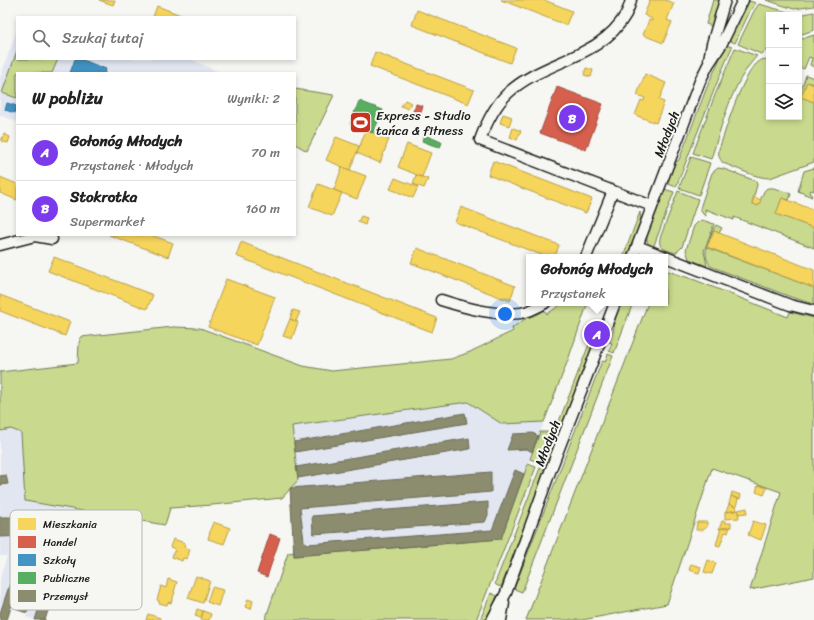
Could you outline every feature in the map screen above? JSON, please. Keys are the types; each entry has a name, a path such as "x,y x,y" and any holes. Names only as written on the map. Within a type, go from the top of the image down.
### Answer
{"street":[{"path":"631,0 626,14 616,28 605,39 584,52 532,76 508,93 489,120 480,140 652,206"},
{"name":"Młodych","path":"708,65 712,44 725,0"},
{"name":"Młodych","path":"634,254 699,84 708,65 721,45 743,0"},
{"path":"587,254 613,191"},
{"path":"0,245 35,236 52,239"},
{"path":"637,246 658,254"},
{"path":"668,258 790,304 814,311"},
{"path":"441,300 469,309 507,313 523,312 538,306"},
{"name":"Młodych","path":"492,620 506,593 551,469 614,306"},
{"name":"Młodych","path":"501,620 506,593"}],"shaded area":[{"path":"16,32 16,60 192,60 219,72 16,72 16,122 0,115 0,78"},
{"path":"468,402 502,424 544,422 501,539 294,556 290,488 298,480 291,426"},
{"path":"11,429 21,433 25,500 75,510 10,510 10,610 7,620 0,620 0,579 7,556 0,556 0,431"},
{"path":"17,610 48,610 45,620 35,620 26,617 27,613"}],"green space":[{"path":"713,0 720,0 712,26 706,24"},
{"path":"766,0 814,0 814,6 794,9"},
{"path":"749,1 756,3 750,11 735,43 728,40"},
{"path":"759,4 787,12 766,12 766,51 761,54 738,44"},
{"path":"814,12 814,30 802,34 802,14"},
{"path":"814,35 814,67 810,65 812,58 809,57 804,69 802,68 802,39"},
{"path":"726,45 732,47 676,187 666,183 673,164 679,160 707,87"},
{"path":"735,48 757,56 748,66 734,91 711,159 693,153"},
{"path":"16,54 16,60 58,60 52,72 16,72 16,98 2,93"},
{"path":"764,59 766,60 766,120 802,120 802,97 814,102 814,162 770,178 752,175 723,163 719,153 719,149 737,99 743,85 757,64"},
{"path":"806,75 814,78 813,84 807,82 802,94 802,88"},
{"path":"296,89 334,95 307,151 296,145"},
{"path":"691,157 710,163 699,195 679,188"},
{"path":"718,168 756,181 757,185 752,203 758,206 764,192 768,188 775,188 791,194 789,200 782,198 776,214 814,228 814,248 734,217 734,220 705,209 706,216 703,214 700,209 702,202 712,173"},
{"path":"814,168 814,191 810,191 812,197 798,191 804,171"},
{"path":"664,189 674,192 653,248 648,243 647,235"},
{"path":"678,191 698,199 682,247 675,253 661,247 660,238"},
{"path":"640,212 641,217 637,235 629,254 624,254"},
{"path":"702,220 714,224 704,251 707,266 689,259 686,250 694,226"},
{"path":"716,225 722,228 719,233 714,231 708,248 814,288 814,304 791,297 710,266 706,256 706,251 709,239"},
{"path":"668,271 695,280 788,317 790,312 814,318 814,577 750,590 781,492 712,468 667,604 582,620 526,620 647,306 668,306"},
{"path":"559,306 587,306 544,422 502,424 468,402 292,426 298,480 282,498 170,508 165,525 142,521 142,510 78,510 25,501 21,433 11,429 0,431 0,372 78,363 79,343 81,337 173,327 200,328 303,366 332,371 451,359 470,352 513,331 512,328 531,315 544,310 547,314"},
{"path":"619,306 632,306 614,353 609,351 612,343 609,342 613,332"},
{"path":"593,334 595,335 592,343 594,344 564,422 558,424"},
{"path":"608,354 613,356 522,592 514,589 602,361 605,362"},
{"path":"540,432 550,432 538,462 530,459"},
{"path":"554,432 558,438 547,465 542,463"},
{"path":"528,464 536,467 476,620 265,620 288,553 294,552 294,556 500,539"},
{"path":"540,468 546,470 501,587 495,583"},
{"path":"491,593 497,596 487,620 480,620"}],"building: Mieszkania":[{"path":"99,0 115,0 113,5"},
{"path":"501,0 544,0 572,11 566,25"},
{"path":"650,0 665,0 674,3 667,20 672,22 663,43 643,35 649,20 652,21 652,19 644,15"},
{"path":"157,6 183,16 153,16"},
{"path":"417,10 516,48 510,63 412,25"},
{"path":"375,52 474,90 468,104 370,66"},
{"path":"586,68 593,70 591,77 584,75"},
{"path":"645,74 666,83 659,100 664,102 656,123 635,115 641,100 644,101 645,98 637,95"},
{"path":"807,82 814,85 814,102 802,97"},
{"path":"405,100 411,103 408,109 401,106"},
{"path":"503,114 512,117 509,126 500,123"},
{"path":"513,128 521,131 517,140 510,137"},
{"path":"366,130 389,139 380,163 357,153"},
{"path":"4,134 10,137 8,143 1,141"},
{"path":"336,137 359,146 350,170 326,160"},
{"path":"407,144 431,153 422,177 398,167"},
{"path":"493,161 592,199 586,213 488,175"},
{"path":"342,167 366,176 357,199 334,190"},
{"path":"416,175 428,179 424,188 413,184"},
{"path":"0,177 16,184 16,200 0,193"},
{"path":"395,178 418,187 413,198 390,189"},
{"path":"318,184 342,193 332,216 309,207"},
{"path":"754,197 761,200 758,206 752,203"},
{"path":"782,198 814,210 814,228 776,214"},
{"path":"461,207 559,245 556,254 539,254 455,222"},
{"path":"361,216 367,218 365,225 358,222"},
{"path":"714,231 814,270 814,288 707,247"},
{"path":"112,236 154,236 173,243 168,257"},
{"path":"241,242 437,318 432,332 236,256"},
{"path":"417,248 515,286 510,301 411,263"},
{"path":"54,257 153,295 147,309 48,271"},
{"path":"226,279 275,297 257,345 208,327"},
{"path":"0,295 70,322 65,336 0,311"},
{"path":"293,310 300,312 296,321 290,319"},
{"path":"290,319 298,322 292,339 283,336"},
{"path":"758,485 767,488 764,495 756,492"},
{"path":"732,492 741,495 740,499 731,496"},
{"path":"731,496 738,499 736,507 729,504"},
{"path":"729,504 736,507 735,511 726,512"},
{"path":"747,508 747,513 738,514 738,510"},
{"path":"738,510 739,518 725,519 725,512"},
{"path":"722,521 725,521 725,523 731,523 731,527 719,529"},
{"path":"753,521 766,525 761,540 748,535"},
{"path":"213,522 230,528 224,544 208,539"},
{"path":"697,522 707,522 707,527 703,530 696,530"},
{"path":"730,527 728,533 725,532 720,546 716,545 721,528"},
{"path":"173,539 185,543 184,547 190,549 187,559 183,558 182,561 172,557 174,551 175,552 175,549 170,547"},
{"path":"708,560 716,563 712,574 704,572"},
{"path":"691,564 701,567 699,573 689,570"},
{"path":"196,576 210,581 203,603 188,598"},
{"path":"168,579 177,582 171,603 168,602 167,605 159,603 157,600 161,586 166,588"},
{"path":"212,587 223,590 218,606 207,602"},
{"path":"248,599 253,601 251,609 245,607"},
{"path":"197,609 203,611 201,618 195,616"},
{"path":"203,611 211,614 209,620 201,620"},
{"path":"148,614 160,618 160,620 146,620"}],"building: Handel":[{"path":"557,87 603,104 586,150 540,133"},
{"path":"416,104 423,106 420,114 413,111"},
{"path":"270,534 280,538 267,577 257,573"}],"building: Szkoły":[{"path":"75,60 83,60 106,69 105,72 70,72"},
{"path":"7,103 16,106 15,113 5,110"}],"building: Publiczne":[{"path":"359,101 383,110 373,133 350,124"},
{"path":"424,135 442,142 440,148 422,141"}],"building: Przemysł":[{"path":"465,413 467,423 295,452 294,442"},
{"path":"533,433 538,436 532,452 527,449 507,450 513,434"},
{"path":"469,438 470,449 298,478 296,467"},
{"path":"515,470 524,474 501,539 294,556 290,488 491,472 491,492 300,508 304,541 307,544 492,530"},
{"path":"6,475 8,484 0,485 0,476"},
{"path":"488,502 488,515 485,522 313,534 312,516"},
{"path":"0,517 10,517 10,537 0,537"},
{"path":"10,584 10,610 7,620 0,620 0,613"},
{"path":"18,610 28,610 27,613"},
{"path":"38,610 48,610 45,620 35,620"}],"place":[{"name":"Stokrotka","path":"572,118"},
{"name":"Express - Studio tańca & fitness","path":"361,122"},
{"name":"Gołonóg Młodych","path":"597,334"}]}
